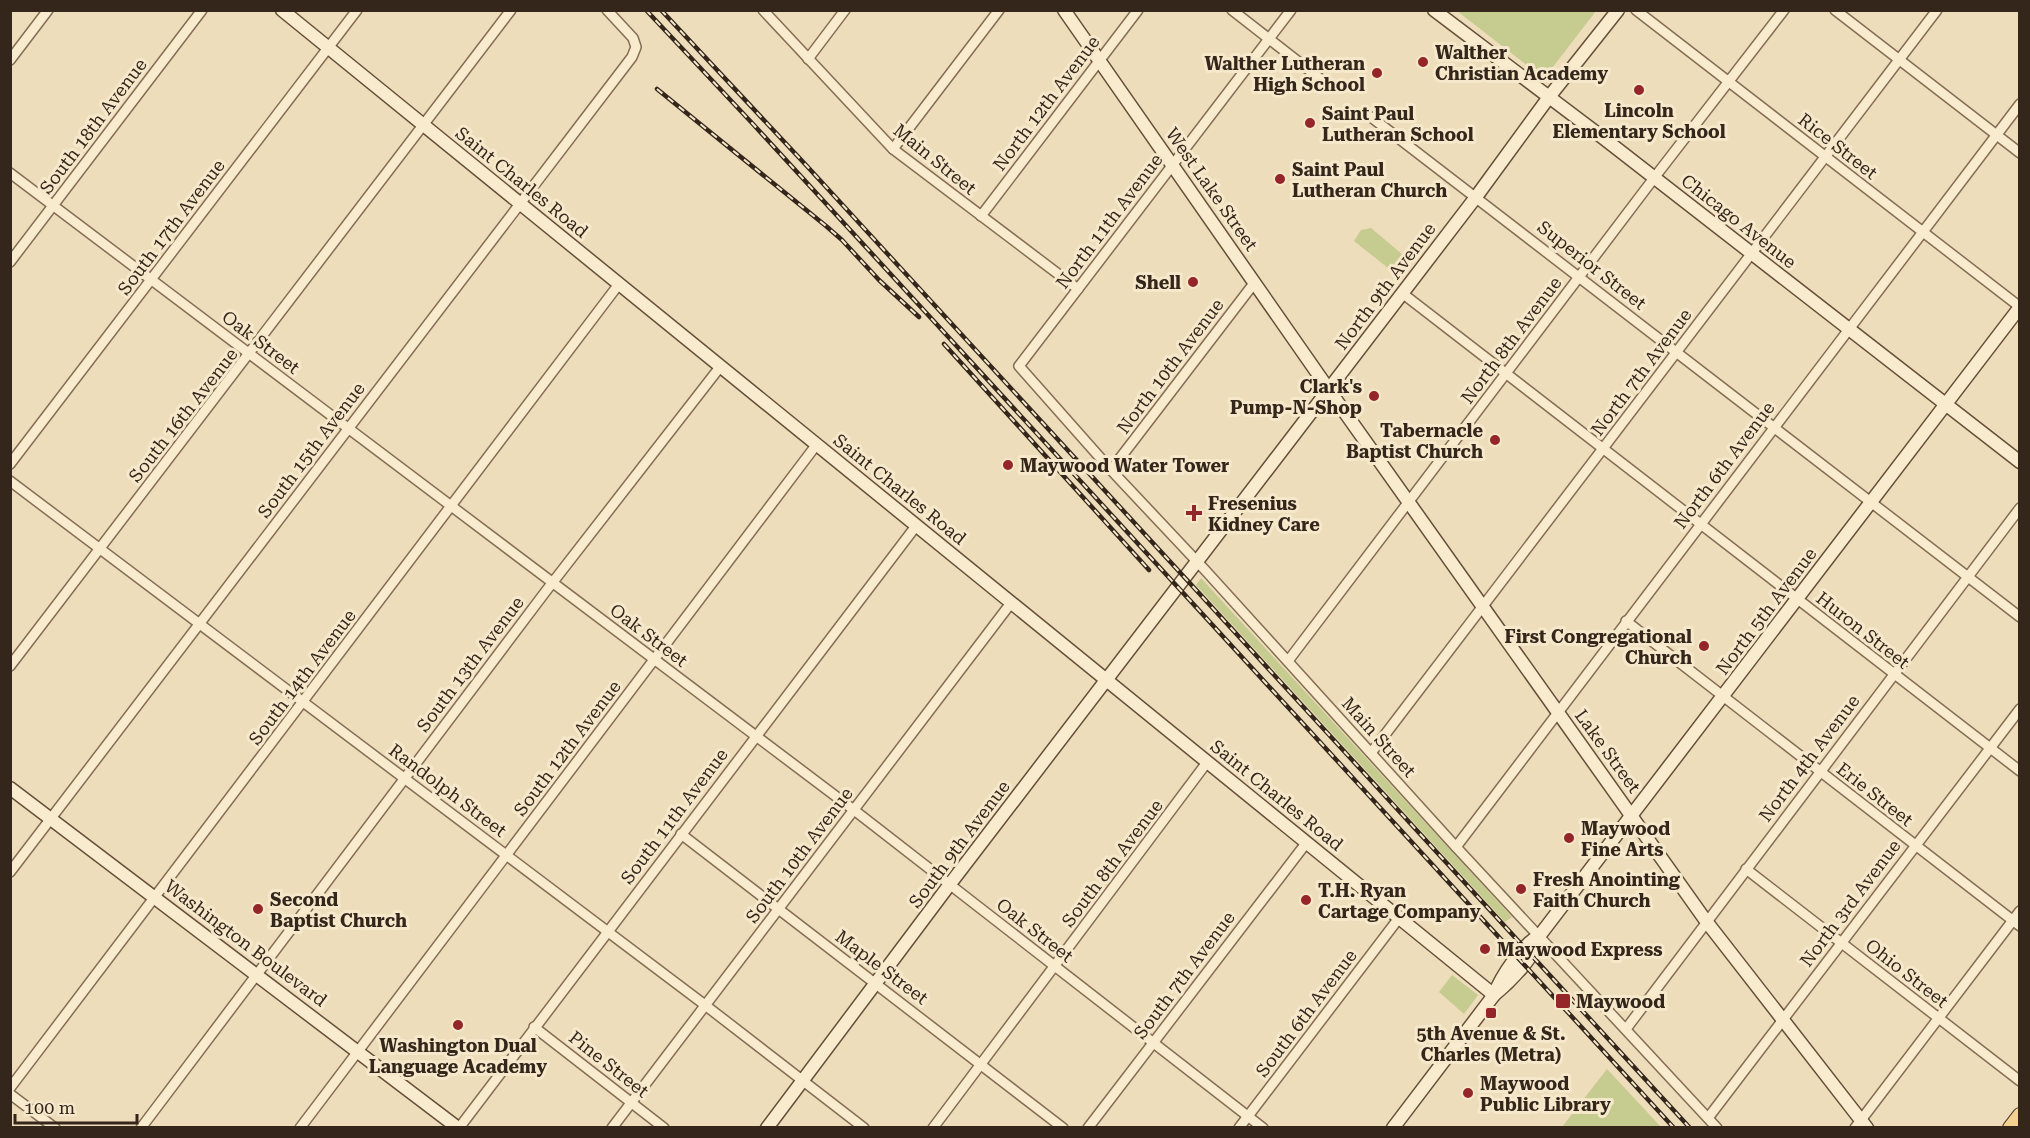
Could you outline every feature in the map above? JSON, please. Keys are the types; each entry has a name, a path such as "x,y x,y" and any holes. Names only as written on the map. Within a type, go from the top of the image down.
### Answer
{"main road":[{"name":"Saint Charles Road","path":"282,10 1494,995"},
{"name":"West Lake Street","path":"1064,10 1329,389"},
{"name":"Chicago Avenue","path":"1434,10 2019,462"},
{"name":"North 9th Avenue","path":"1180,583 1476,197 1549,97 1618,10"},
{"name":"North 5th Avenue","path":"1394,1128 1494,995 1508,984 1524,956 1538,946 1540,935 2019,307"},
{"name":"Lake Street","path":"1329,389 1706,921 1783,1019 1861,1125"},
{"name":"South 9th Avenue","path":"767,1128 1180,583"},
{"name":"Washington Boulevard","path":"10,788 458,1128"},
{"path":"2010,1128 2019,1115"}],"street":[{"path":"10,60 48,10"},
{"name":"South 17th Avenue","path":"10,464 357,10"},
{"name":"South 16th Avenue","path":"10,666 511,10"},
{"name":"South 15th Avenue","path":"10,872 632,57 636,47 633,38 608,10"},
{"name":"Main Street","path":"763,10 893,149 1078,289"},
{"path":"808,59 845,10"},
{"path":"893,149 999,10"},
{"name":"North 12th Avenue","path":"981,216 1138,10"},
{"path":"1232,10 1323,81"},
{"name":"North 11th Avenue","path":"1019,366 1291,10"},
{"name":"Rice Street","path":"1636,10 2019,307"},
{"name":"North 8th Avenue","path":"1288,661 1784,10"},
{"path":"1835,10 2019,153"},
{"name":"North 7th Avenue","path":"1371,753 1937,10"},
{"name":"South 18th Avenue","path":"10,262 199,15"},
{"name":"North 6th Avenue","path":"1456,847 2019,104"},
{"name":"Superior Street","path":"1371,117 2019,617"},
{"name":"Oak Street","path":"10,173 854,810 1263,1128"},
{"name":"North 10th Avenue","path":"1111,470 1255,282"},
{"name":"South 14th Avenue","path":"10,1088 619,284"},
{"name":"Huron Street","path":"1402,293 2019,771"},
{"name":"Main Street","path":"1019,366 1111,470 1456,847 1717,1128"},
{"name":"South 13th Avenue","path":"141,1128 552,582 720,367"},
{"name":"South 12th Avenue","path":"300,1128 817,444"},
{"name":"Randolph Street","path":"10,481 705,1005 864,1128"},
{"name":"North 4th Avenue","path":"1626,1029 2019,508"},
{"name":"South 11th Avenue","path":"458,1128 916,526"},
{"name":"South 10th Avenue","path":"612,1128 1011,603"},
{"name":"Erie Street","path":"1626,621 2016,923"},
{"name":"North 3rd Avenue","path":"1708,1118 2019,709"},
{"name":"South 8th Avenue","path":"933,1128 1208,761"},
{"name":"Maple Street","path":"681,834 1063,1128"},
{"name":"South 7th Avenue","path":"1088,1128 1307,842"},
{"name":"Ohio Street","path":"1746,869 2019,1081"},
{"path":"1861,1125 1938,1018 2016,923 2019,911"},
{"name":"South 6th Avenue","path":"1239,1128 1399,918"},
{"name":"Pine Street","path":"534,1027 664,1128"},
{"path":"10,1094 55,1128"}],"green space":[{"path":"1457,11 1596,11 1549,72 1537,73"},
{"path":"1371,228 1409,260 1397,275 1354,241 1361,230"},
{"path":"1201,578 1512,917 1505,922 1196,585"},
{"path":"1452,975 1478,995 1464,1014 1439,992"},
{"path":"1607,1069 1661,1127 1562,1127"}],"railway":[{"path":"646,10 1674,1128"},
{"path":"661,10 1690,1128"},
{"path":"657,89 826,226 919,317"},
{"path":"944,344 1149,570"}],"place":[{"name":"Walther Christian Academy","path":"1423,62"},
{"name":"Walther Lutheran High School","path":"1377,73"},
{"name":"Lincoln Elementary School","path":"1639,90"},
{"name":"Saint Paul Lutheran School","path":"1310,123"},
{"name":"Saint Paul Lutheran Church","path":"1280,179"},
{"name":"Shell","path":"1193,282"},
{"name":"Clark's Pump-N-Shop","path":"1374,396"},
{"name":"Tabernacle Baptist Church","path":"1495,440"},
{"name":"Maywood Water Tower","path":"1008,465"},
{"name":"Fresenius Kidney Care","path":"1194,513"},
{"name":"First Congregational Church","path":"1704,646"},
{"name":"Maywood Fine Arts","path":"1569,838"},
{"name":"Fresh Anointing Faith Church","path":"1521,889"},
{"name":"T.H. Ryan Cartage Company","path":"1306,900"},
{"name":"Second Baptist Church","path":"258,909"},
{"name":"Maywood Express","path":"1485,949"},
{"name":"Maywood","path":"1563,1001"},
{"name":"5th Avenue & St. Charles (Metra)","path":"1491,1013"},
{"name":"Washington Dual Language Academy","path":"458,1025"},
{"name":"Maywood Public Library","path":"1468,1093"}]}
